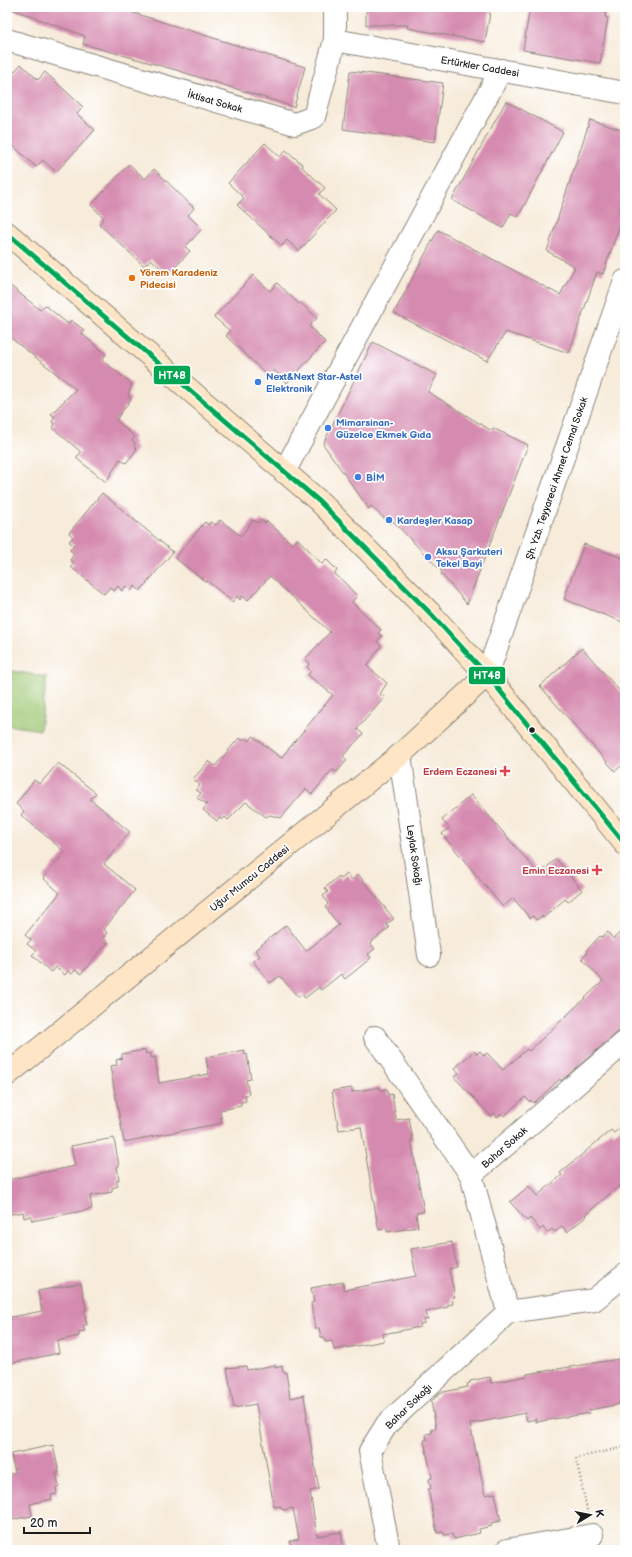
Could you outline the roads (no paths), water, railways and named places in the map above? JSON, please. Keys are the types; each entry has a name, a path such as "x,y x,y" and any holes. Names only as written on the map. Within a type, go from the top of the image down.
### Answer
{"main road":[{"path":"7,232 325,508 432,615 487,675 625,844"},
{"name":"Uğur Mumcu Caddesi","path":"8,1073 400,755 487,675"}],"street":[{"name":"İktisat Sokak","path":"7,40 295,124 314,117 335,40 335,7"},
{"name":"Ertürkler Caddesi","path":"335,40 625,93"},
{"path":"284,472 502,70"},
{"name":"Şh. Yzb. Teyyareci Ahmet Cemal Sokak","path":"487,675 625,281"},
{"name":"Leylak Sokağı","path":"400,755 429,955"},
{"path":"375,1037 471,1175"},
{"name":"Bahar Sokak","path":"508,1312 471,1175 625,1042"},
{"path":"508,1312 594,1300 625,1275"},
{"name":"Bahar Sokağı","path":"389,1550 370,1451 387,1424 508,1312"},
{"path":"507,1550 592,1534"}],"place":[{"name":"Yörem Karadeniz Pidecisi","path":"132,278"},
{"name":"Next&Next Star-Astel Elektronik","path":"258,382"},
{"name":"Mimarsinan- Güzelce Ekmek Gıda","path":"328,428"},
{"name":"BİM","path":"358,477"},
{"name":"Kardeşler Kasap","path":"389,520"},
{"name":"Aksu Şarkuteri Tekel Bayi","path":"428,557"},
{"name":"Erdem Eczanesi","path":"505,771"},
{"name":"Emin Eczanesi","path":"597,870"}]}
